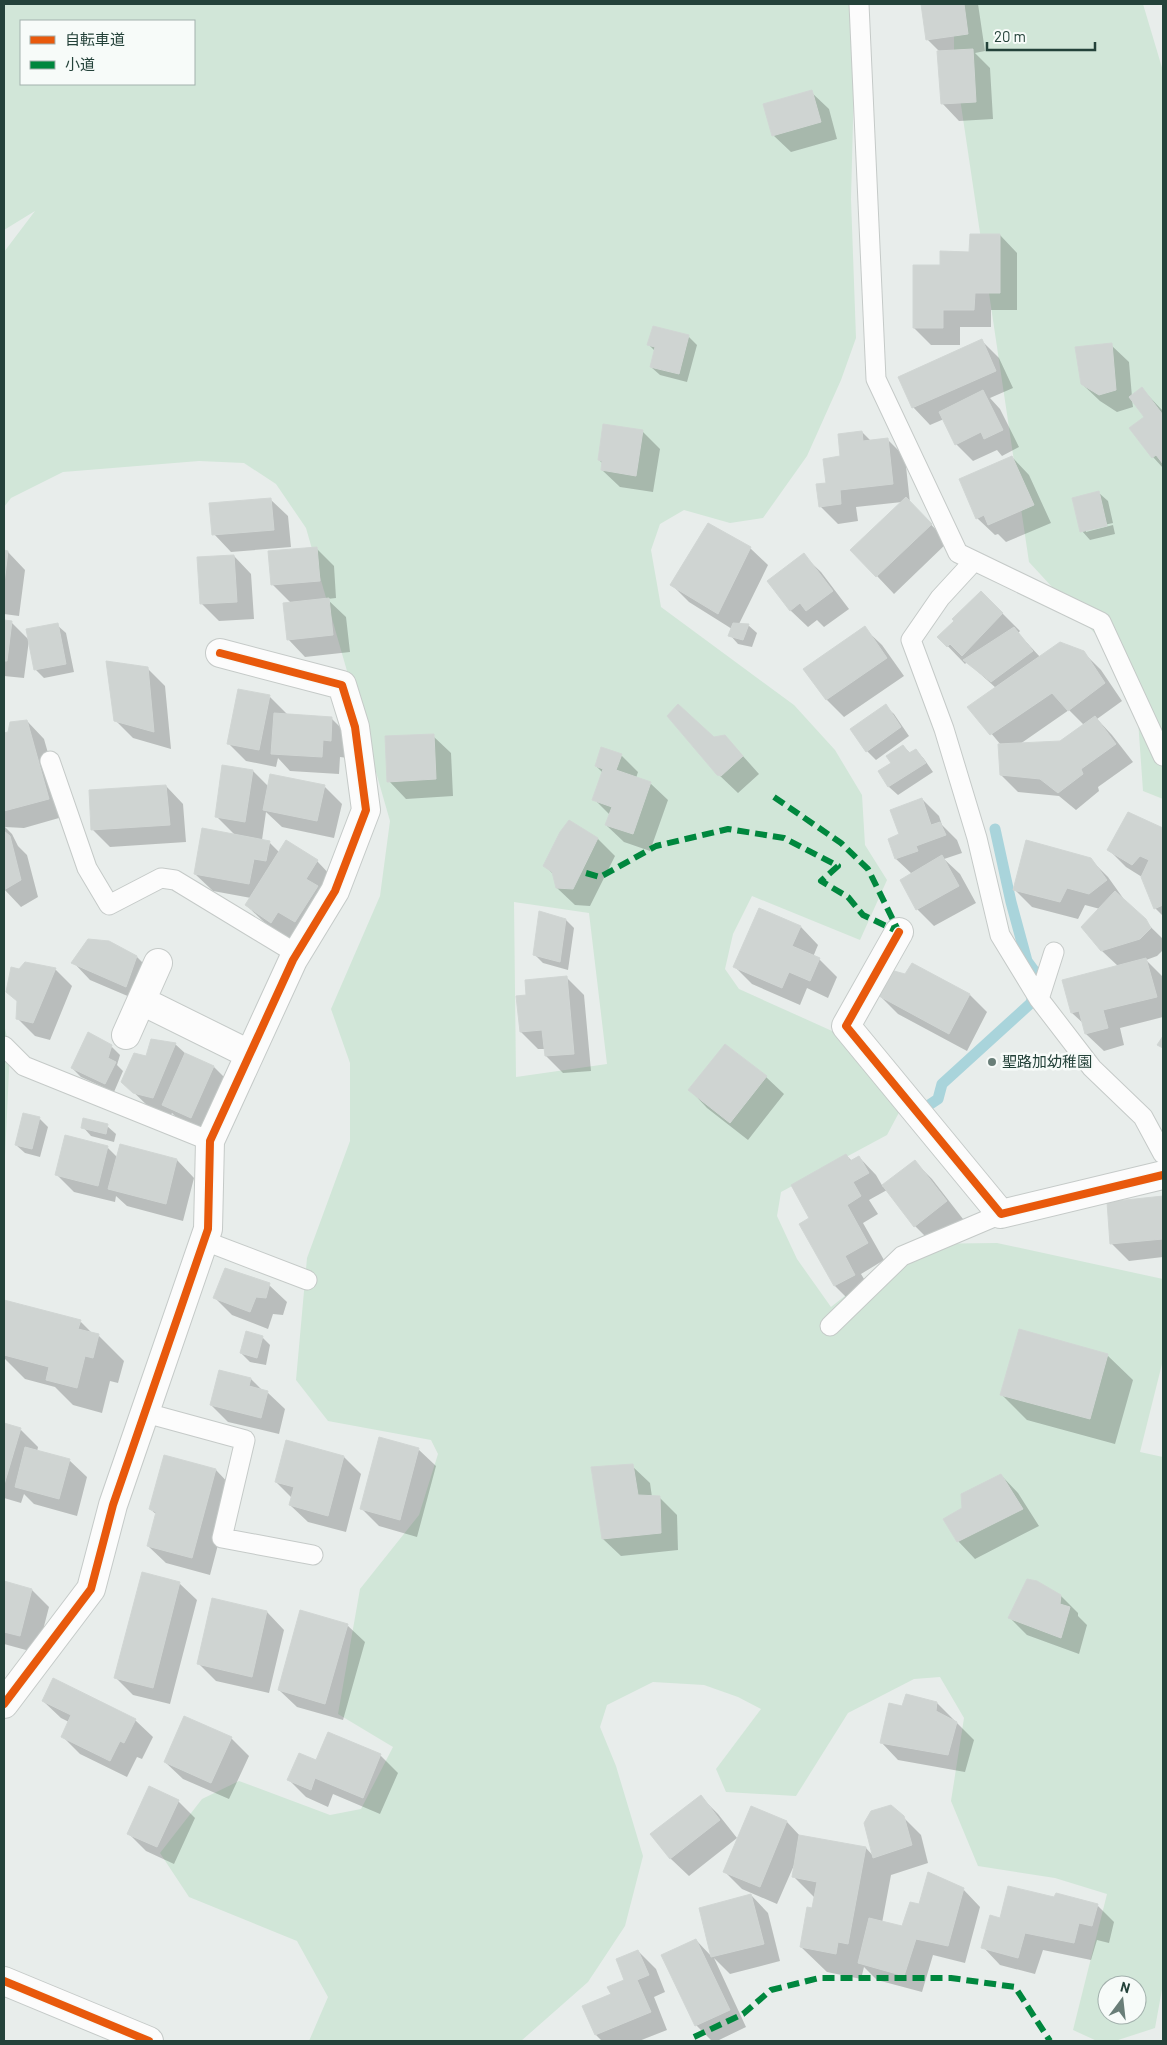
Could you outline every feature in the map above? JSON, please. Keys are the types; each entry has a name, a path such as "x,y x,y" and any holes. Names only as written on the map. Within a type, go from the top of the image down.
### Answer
{"street":[{"path":"4,1704 91,1589 113,1505 205,1241 208,1229 210,1141 297,954 335,891 366,810 355,727 342,684 220,653"},
{"path":"899,932 846,1026 1001,1214 1163,1165"},
{"path":"126,1035 158,963"},
{"path":"142,1001 249,1054"},
{"path":"4,1981 149,2041"}],"lane":[{"path":"859,4 876,379 958,552 1101,622 1163,756"},
{"path":"974,560 940,598 911,640 944,729 977,838 1000,935 1035,992 1092,1068 1142,1117 1163,1165"},
{"path":"50,762 87,868 109,905 161,878 175,880 297,954"},
{"path":"1035,992 1054,952"},
{"path":"4,1046 24,1066 210,1141"},
{"path":"830,1326 902,1256 1001,1214"},
{"path":"205,1241 307,1280"},
{"path":"146,1413 245,1440 222,1538 313,1554"}],"green space":[{"path":"4,4 856,4 851,199 856,338 841,380 807,456 763,518 730,523 684,510 660,524 651,550 661,607 794,705 835,750 862,795 865,845 887,880 860,940 752,896 733,934 725,969 739,989 852,1040 903,1105 887,1135 781,1192 777,1216 797,1259 831,1307 911,1244 997,1243 1163,1279 1163,1360 1140,1452 1163,1457 1163,1984 1155,2028 1115,2041 1097,2041 1073,2030 1107,1894 1055,1878 978,1866 951,1801 964,1718 940,1677 914,1679 848,1713 796,1796 726,1792 716,1769 761,1709 738,1697 704,1685 653,1682 607,1705 600,1727 616,1766 643,1856 625,1926 588,1982 521,2041 309,2041 328,1997 297,1941 189,1897 160,1853 202,1799 239,1781 330,1815 361,1809 393,1747 338,1714 360,1589 419,1515 438,1454 431,1440 328,1421 296,1380 307,1258 350,1141 350,1063 331,1009 380,896 390,821 306,528 276,484 244,463 199,461 63,472 11,498 4,507 4,252 35,211 4,230","holes":["514,902 589,913 607,1064 516,1077"]},
{"path":"954,4 1143,4 1163,71 1163,799 1143,791 1135,677 1029,562 954,58"},
{"path":"4,1024 10,1050 4,1177"}],"building":[{"path":"921,4 964,4 968,34 926,40"},
{"path":"973,49 976,102 941,104 937,51"},
{"path":"812,90 821,122 772,136 763,104"},
{"path":"970,234 1000,234 1000,293 975,293 974,310 943,310 943,328 913,328 913,265 940,265 940,251 969,252"},
{"path":"653,326 689,335 679,374 650,367 655,347 647,345"},
{"path":"982,339 996,371 912,408 898,377"},
{"path":"1112,343 1116,390 1099,395 1081,384 1075,347"},
{"path":"1142,387 1163,415 1163,464 1156,455 1152,458 1129,428 1144,417 1129,397"},
{"path":"983,390 1003,430 984,439 981,432 955,445 939,412"},
{"path":"603,424 643,430 636,476 601,470 602,461 598,460"},
{"path":"862,431 863,441 888,438 893,484 840,490 841,504 819,507 816,484 826,483 823,459 840,456 838,434"},
{"path":"1012,456 1034,505 988,525 984,515 976,519 959,479"},
{"path":"1099,491 1107,526 1080,532 1072,498"},
{"path":"906,497 932,524 876,577 850,550"},
{"path":"271,498 274,530 212,535 209,503"},
{"path":"708,523 751,547 718,614 670,585"},
{"path":"317,547 320,581 271,585 268,551"},
{"path":"4,550 8,551 4,584"},
{"path":"804,553 833,591 806,611 800,603 790,611 767,581"},
{"path":"234,555 237,602 200,604 197,557"},
{"path":"981,591 1003,613 962,656 950,644 947,647 937,637 954,621 952,619"},
{"path":"329,598 333,635 287,640 283,603"},
{"path":"4,620 12,621 7,661 4,661"},
{"path":"58,623 66,664 34,670 26,629"},
{"path":"733,623 749,624 743,640 728,636"},
{"path":"865,626 887,658 826,700 803,669"},
{"path":"1014,627 1033,651 991,682 963,660"},
{"path":"1060,642 1084,651 1105,683 1068,711 1052,693 990,735 967,707"},
{"path":"106,661 148,667 154,732 114,721"},
{"path":"238,689 270,695 259,750 227,744"},
{"path":"678,704 714,737 725,735 743,756 721,776 717,775 667,716"},
{"path":"886,704 901,727 866,752 850,729"},
{"path":"274,713 332,717 331,741 323,740 322,757 271,754"},
{"path":"1095,716 1116,744 1081,769 1083,774 1058,793 1040,779 1000,775 998,744 1060,741"},
{"path":"27,720 49,799 4,811 4,733 8,732 10,722"},
{"path":"434,734 436,779 387,782 385,736"},
{"path":"903,745 909,753 916,749 926,763 888,787 878,771 891,763 886,756"},
{"path":"601,747 622,754 616,770 651,782 633,834 605,825 612,807 592,800 603,769 595,766"},
{"path":"222,765 253,770 245,822 215,817"},
{"path":"270,774 325,785 317,821 263,810"},
{"path":"166,785 170,825 91,830 89,790"},
{"path":"922,798 931,825 940,822 946,835 916,846 918,851 895,859 888,839 899,834 890,810"},
{"path":"1128,812 1163,828 1163,905 1154,909 1141,877 1149,860 1140,856 1132,865 1107,850"},
{"path":"569,820 598,838 573,889 556,888 552,872 543,866 560,832"},
{"path":"202,828 270,841 266,861 254,859 249,884 194,874"},
{"path":"4,831 10,836 21,880 4,890"},
{"path":"286,840 318,860 306,879 318,886 295,922 278,912 271,923 245,905"},
{"path":"1026,840 1091,858 1107,880 1089,894 1067,888 1060,902 1013,890"},
{"path":"942,855 959,886 916,910 900,880"},
{"path":"1115,891 1146,919 1151,928 1140,939 1101,951 1081,927"},
{"path":"759,908 801,926 792,946 820,958 810,981 789,972 782,988 733,967"},
{"path":"539,911 566,919 560,962 533,955"},
{"path":"88,939 109,941 137,956 126,987 71,963"},
{"path":"1146,958 1157,997 1103,1010 1108,1028 1085,1034 1079,1011 1071,1013 1062,980"},
{"path":"25,962 56,968 33,1023 16,1019 17,1001 6,992 11,967 19,969"},
{"path":"912,963 970,994 949,1034 879,996 894,971 905,974"},
{"path":"567,976 574,1054 545,1056 542,1030 520,1032 516,996 526,995 525,980"},
{"path":"88,1032 112,1045 108,1058 116,1062 105,1084 71,1068"},
{"path":"1163,1036 1163,1048 1157,1045"},
{"path":"151,1039 176,1043 153,1098 133,1093 121,1082 134,1053 146,1056"},
{"path":"725,1044 767,1076 730,1123 688,1090"},
{"path":"185,1053 214,1066 191,1118 162,1105"},
{"path":"23,1113 40,1117 32,1149 15,1145"},
{"path":"83,1118 108,1124 106,1134 81,1128"},
{"path":"65,1135 108,1146 98,1186 55,1175"},
{"path":"120,1144 177,1159 166,1204 108,1189"},
{"path":"846,1154 850,1161 859,1156 869,1173 853,1182 861,1196 847,1205 868,1243 845,1256 855,1275 834,1286 799,1224 809,1218 791,1185"},
{"path":"915,1160 947,1201 914,1227 882,1185"},
{"path":"1163,1196 1163,1239 1110,1244 1107,1202"},
{"path":"225,1268 270,1283 266,1298 256,1297 250,1312 213,1298"},
{"path":"4,1300 81,1320 78,1329 99,1334 93,1358 85,1356 77,1388 46,1380 49,1367 4,1355"},
{"path":"1019,1329 1108,1354 1090,1419 1000,1395"},
{"path":"246,1331 263,1336 257,1358 240,1353"},
{"path":"219,1370 251,1378 249,1386 268,1391 261,1418 210,1405"},
{"path":"4,1423 21,1428 4,1485"},
{"path":"379,1437 419,1448 400,1520 360,1509"},
{"path":"286,1440 344,1456 328,1516 289,1505 294,1487 275,1482"},
{"path":"25,1447 70,1459 59,1499 15,1487"},
{"path":"164,1455 216,1469 192,1558 147,1546 156,1512 149,1509"},
{"path":"633,1464 638,1495 660,1496 661,1533 602,1539 591,1467"},
{"path":"1001,1474 1023,1509 957,1542 943,1519 962,1508 961,1494"},
{"path":"142,1572 180,1582 153,1688 114,1678"},
{"path":"1027,1579 1037,1581 1061,1595 1060,1604 1070,1607 1061,1638 1008,1618"},
{"path":"4,1581 32,1589 20,1636 4,1632"},
{"path":"212,1598 267,1611 252,1677 197,1664"},
{"path":"300,1610 348,1624 325,1704 278,1690"},
{"path":"53,1678 136,1719 124,1743 120,1741 110,1761 61,1737 71,1715 42,1701"},
{"path":"906,1694 937,1702 936,1711 957,1722 948,1755 880,1743 889,1703 902,1706"},
{"path":"184,1716 232,1737 211,1783 164,1762"},
{"path":"328,1732 381,1754 363,1798 315,1778 311,1790 287,1780 299,1753 316,1760"},
{"path":"149,1786 179,1800 157,1847 127,1834"},
{"path":"701,1795 720,1820 670,1859 650,1834"},
{"path":"891,1805 904,1816 912,1845 873,1858 864,1823 871,1811"},
{"path":"751,1806 787,1821 760,1887 723,1872"},
{"path":"799,1835 866,1847 848,1944 838,1942 836,1954 800,1947 807,1907 812,1908 817,1882 792,1877"},
{"path":"928,1872 964,1888 948,1946 916,1939 904,1976 858,1963 869,1918 902,1926 910,1902 919,1904"},
{"path":"1008,1886 1054,1897 1056,1893 1098,1904 1092,1926 1079,1923 1074,1943 1025,1933 1018,1958 981,1948 990,1915 1000,1918"},
{"path":"751,1894 764,1944 711,1957 699,1908"},
{"path":"696,1939 730,2010 695,2026 661,1955"},
{"path":"638,1950 649,1975 637,1980 651,2012 595,2035 582,2006 611,1994 607,1987 624,1980 616,1959"}],"waterway":[{"path":"926,1107 938,1099 942,1084 1031,1003 1038,976 1027,961 1011,902 995,829"}],"marked path":[{"path":"774,797 841,843 868,869 899,932"},
{"path":"586,873 600,877 656,846 728,829 784,838 838,866 821,881 848,897 863,915 899,932"},
{"path":"694,2037 743,2014 771,1990 819,1978 951,1978 1015,1987 1050,2041"}],"cycle path":[{"path":"4,1704 91,1589 113,1505 208,1229 210,1141 293,960 335,891 366,810 355,727 342,685 220,653"},
{"path":"899,932 846,1026 1001,1214 1163,1175"},
{"path":"4,1981 149,2041"}],"place":[{"name":"聖路加幼稚園","path":"992,1062"}]}
